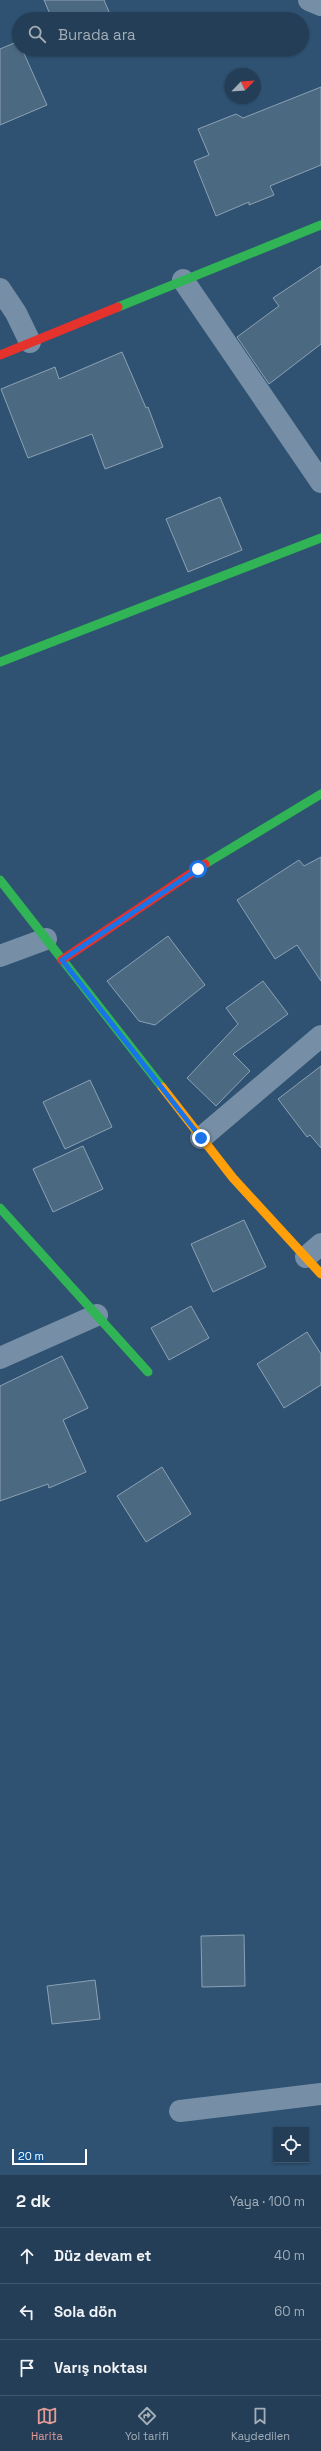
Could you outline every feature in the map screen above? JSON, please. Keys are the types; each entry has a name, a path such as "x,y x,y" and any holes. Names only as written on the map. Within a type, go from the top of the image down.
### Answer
{"street":[{"path":"309,0 321,5"},
{"path":"0,354 321,225"},
{"path":"183,280 321,482"},
{"path":"0,289 16,313 30,342"},
{"path":"0,662 321,538"},
{"path":"62,960 198,869 321,794"},
{"path":"0,880 233,1178 314,1251 321,1274"},
{"path":"0,956 46,939"},
{"path":"201,1138 321,1036"},
{"path":"0,1208 148,1372"},
{"path":"0,1358 97,1315"},
{"path":"180,2111 321,2094"}],"building":[{"path":"44,0 104,0 109,12 49,12"},
{"path":"12,44 12,56 25,56 47,105 0,125 0,49"},
{"path":"321,87 321,165 270,186 274,195 249,205 249,202 216,216 194,161 209,155 198,129 236,114 243,118"},
{"path":"321,266 321,344 269,384 237,337 279,306 273,298"},
{"path":"122,352 146,408 148,407 163,447 105,469 92,434 28,458 1,389 55,367 59,379"},
{"path":"220,497 242,550 188,572 166,519"},
{"path":"321,857 321,981 297,945 275,959 237,900 299,860 304,866"},
{"path":"168,936 205,985 155,1025 139,1021 107,981"},
{"path":"263,981 288,1014 233,1054 250,1071 216,1106 187,1078 238,1024 226,1008"},
{"path":"321,1066 321,1148 310,1135 307,1137 278,1099"},
{"path":"90,1080 112,1127 65,1149 43,1102"},
{"path":"83,1146 103,1189 53,1212 33,1169"},
{"path":"244,1220 266,1267 213,1292 191,1244"},
{"path":"191,1306 209,1338 169,1360 151,1328"},
{"path":"307,1332 321,1354 321,1385 284,1408 257,1364"},
{"path":"62,1356 88,1408 63,1420 86,1472 49,1488 48,1484 0,1501 0,1386"},
{"path":"162,1467 191,1514 146,1542 117,1496"},
{"path":"244,1935 245,1986 202,1987 201,1936"},
{"path":"95,1980 100,2019 52,2024 47,1986"}],"traffic: fast":[{"path":"118,307 321,225"},
{"path":"0,662 321,538"},
{"path":"205,864 321,794"},
{"path":"0,880 162,1087"},
{"path":"0,1208 148,1372"}],"traffic: slow":[{"path":"162,1087 233,1178 321,1274"}],"traffic: jam":[{"path":"0,355 118,307"},
{"path":"62,960 205,864"}],"route":[{"path":"198,869 62,960 201,1138"}]}
